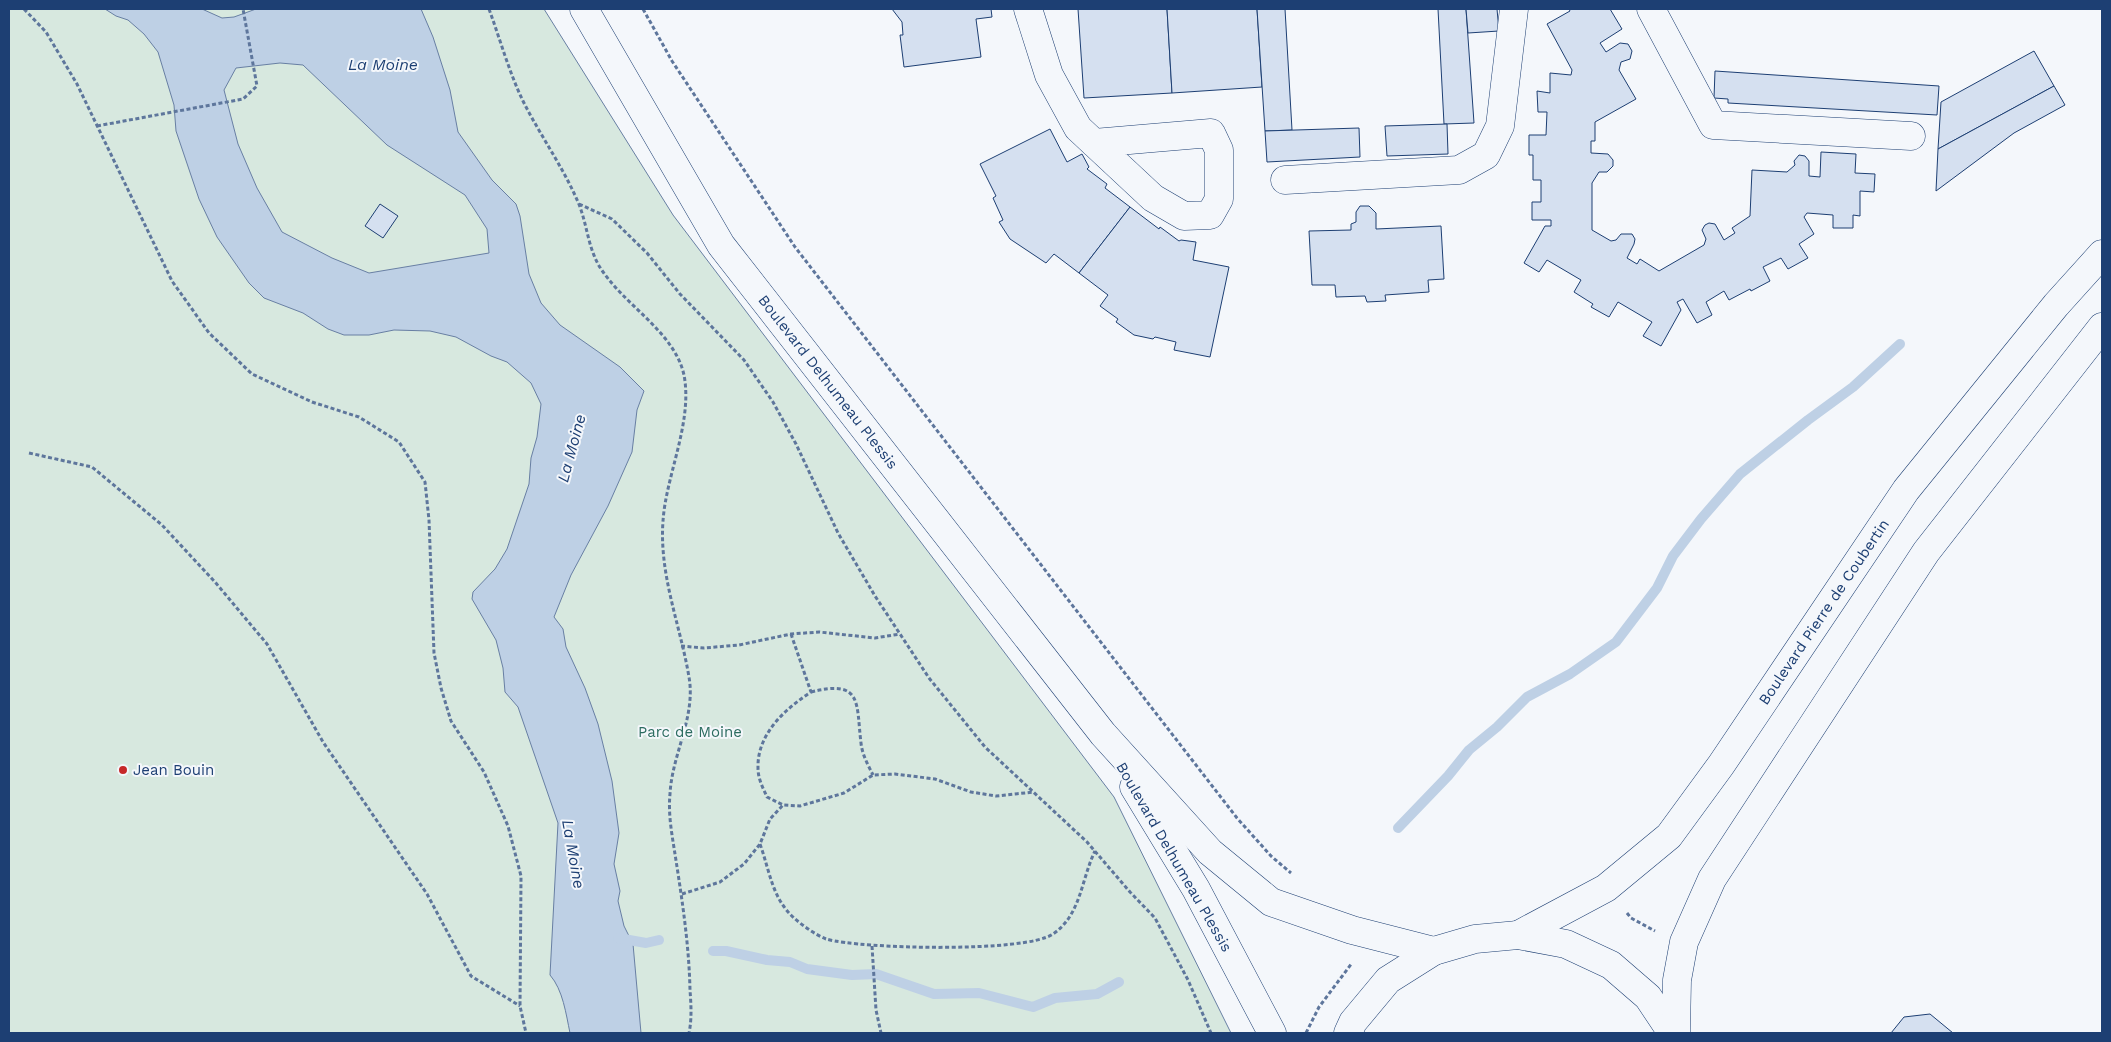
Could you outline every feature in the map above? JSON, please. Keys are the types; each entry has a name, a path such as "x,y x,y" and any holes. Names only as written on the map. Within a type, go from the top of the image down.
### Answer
{"main road":[{"name":"Boulevard Delhumeau Plessis","path":"584,9 721,245 1102,734 1210,852 1270,902 1352,930 1434,951"},
{"path":"1028,9 1049,74 1078,128 1153,198 1184,216 1210,215 1219,199 1219,150 1211,133 1094,142"},
{"path":"1285,180 1459,170 1486,155 1500,126 1514,9"},
{"path":"1651,9 1713,124 1911,136"},
{"name":"Boulevard Pierre de Coubertin","path":"1518,935 1606,888 1668,836 1721,765 1906,490 2056,305 2102,254"},
{"path":"1674,1033 1677,980 1684,942 1712,879 1926,552 2102,327"},
{"name":"Boulevard Delhumeau Plessis","path":"1102,734 1196,889 1272,1033"},
{"path":"1348,1033 1353,1022 1388,980 1434,951 1475,939 1518,935 1566,944 1610,965 1648,997 1674,1033"}],"path":[{"path":"24,9 50,40 78,84 172,281 208,332 252,374 312,402 360,417 399,442 425,482 434,653 441,688 451,721 484,772 508,826 522,876 520,1006 526,1033"},
{"path":"97,126 243,99 257,86 243,9"},
{"path":"490,9 523,101 579,204 588,243 603,272 626,300 672,346 684,376 685,406 663,521 664,558 669,598 690,678 689,712 675,762 670,794 671,824 682,894 690,965 691,1022 689,1033"},
{"path":"643,9 672,61 795,247 1231,811 1270,856 1292,875"},
{"path":"579,204 612,219 647,253 680,294 744,360 772,402 796,444 838,533 929,678 985,748 1034,792 1095,852 1155,918 1188,980 1211,1033"},
{"path":"29,453 92,467 162,525 215,582 267,644 323,742 427,894 471,976 520,1006"},
{"path":"681,646 704,648 739,645 791,634 819,632 875,638 900,634"},
{"path":"791,634 811,692"},
{"path":"873,775 861,744 858,707 855,699 846,690 831,687 811,692 790,706 771,727 762,748 757,767 760,782 767,797 783,805 800,806 822,801 844,793 873,775 895,774 934,779 971,792 996,796 1034,792"},
{"path":"682,894 720,882 744,864 760,844 770,819 783,805"},
{"path":"760,844 773,888 780,904 796,920 826,939 872,946 894,947 1024,944 1052,935 1069,919 1082,894 1089,864 1095,852"},
{"path":"1606,888 1631,918 1684,942"},
{"path":"872,946 876,1010 882,1033"},
{"path":"1306,1033 1319,1007 1356,957"}],"green space":[{"name":"Parc de Moine","path":"9,9 544,9 673,215 1114,797 1231,1033 9,1033"}],"water":[{"name":"La Moine","path":"105,9 202,9 222,18 234,17 256,9 421,9 433,37 450,90 458,132 492,180 516,204 520,216 529,274 541,303 560,325 620,367 644,391 637,410 632,452 608,506 571,575 554,617 563,629 566,647 585,688 598,724 612,781 619,833 614,864 620,891 618,901 624,926 633,944 641,1033 570,1033 561,995 550,975 558,823 518,707 505,692 503,668 496,640 472,599 473,592 495,569 507,549 529,484 531,458 537,437 541,404 531,383 507,362 491,356 456,337 430,331 394,330 369,335 344,335 328,329 303,313 264,298 249,283 217,237 199,199 176,131 174,105 158,52 144,34 128,20 116,16","holes":["280,63 303,65 387,145 465,195 487,229 489,253 369,273 332,258 282,232 257,188 238,144 224,90 236,68"]}],"building":[{"path":"892,9 991,9 992,17 976,19 981,57 904,67 900,35 903,35 902,22"},
{"path":"1078,9 1167,9 1172,93 1084,98"},
{"path":"1167,9 1257,9 1262,87 1172,93"},
{"path":"1257,9 1285,9 1292,130 1265,131"},
{"path":"1438,9 1466,9 1474,123 1444,124"},
{"path":"1466,9 1497,9 1499,31 1468,33"},
{"path":"1569,9 1610,9 1622,29 1600,43 1606,52 1620,43 1628,44 1632,51 1630,59 1621,62 1619,70 1636,99 1595,122 1595,141 1591,141 1591,153 1608,154 1613,160 1613,166 1607,172 1599,172 1592,183 1592,230 1611,241 1616,240 1621,234 1632,234 1635,239 1634,244 1627,258 1637,264 1640,259 1659,271 1704,245 1706,239 1702,230 1709,223 1715,224 1724,240 1735,233 1732,228 1750,216 1752,170 1787,172 1795,165 1794,161 1799,155 1805,156 1809,161 1809,176 1820,177 1821,152 1856,154 1855,173 1875,174 1874,192 1860,191 1860,216 1853,215 1853,228 1833,228 1833,215 1807,213 1804,217 1814,234 1799,244 1808,258 1788,269 1781,258 1763,267 1770,281 1729,300 1724,291 1706,302 1712,315 1697,323 1683,299 1677,302 1681,310 1661,346 1643,336 1652,322 1618,302 1609,317 1591,307 1593,304 1574,292 1581,280 1547,260 1539,272 1524,263 1545,226 1551,226 1551,220 1532,220 1532,202 1541,202 1541,180 1533,180 1533,155 1529,155 1529,135 1546,135 1547,112 1538,112 1537,91 1550,93 1550,73 1571,75 1572,70 1547,24 1570,11"},
{"path":"2034,51 2054,86 1938,149 1941,102"},
{"path":"1715,71 1939,86 1937,115 1728,103 1728,99 1714,98"},
{"path":"2054,86 2065,105 2014,133 1936,191 1938,149"},
{"path":"1447,124 1448,154 1387,156 1385,126"},
{"path":"1359,128 1360,157 1267,162 1265,131"},
{"path":"1050,129 1067,162 1082,154 1089,167 1087,169 1107,184 1105,188 1130,207 1079,273 1054,254 1046,263 1010,239 999,222 1003,220 993,198 996,196 980,164"},
{"path":"380,204 398,216 383,238 365,226"},
{"path":"1360,206 1369,206 1376,213 1376,229 1441,226 1444,279 1428,280 1429,292 1385,295 1386,301 1367,302 1365,296 1336,297 1335,285 1312,285 1309,231 1351,230 1351,224 1356,222 1356,212"},
{"path":"1130,207 1159,229 1160,227 1179,241 1196,242 1193,260 1229,267 1210,357 1174,350 1176,342 1134,335 1116,322 1118,319 1100,306 1108,295 1079,273"},
{"path":"1930,1014 1953,1033 1891,1033 1904,1017"}],"waterway":[{"path":"1398,828 1448,776 1469,750 1497,727 1527,697 1570,674 1616,642 1657,588 1673,556 1701,519 1740,474 1853,387 1900,344"},
{"path":"618,938 646,943 659,940"},
{"path":"713,951 726,951 767,960 790,962 807,969 852,975 876,974 934,994 979,993 1033,1007 1055,998 1097,994 1119,982"}],"place":[{"name":"Jean Bouin","path":"123,770"}]}
